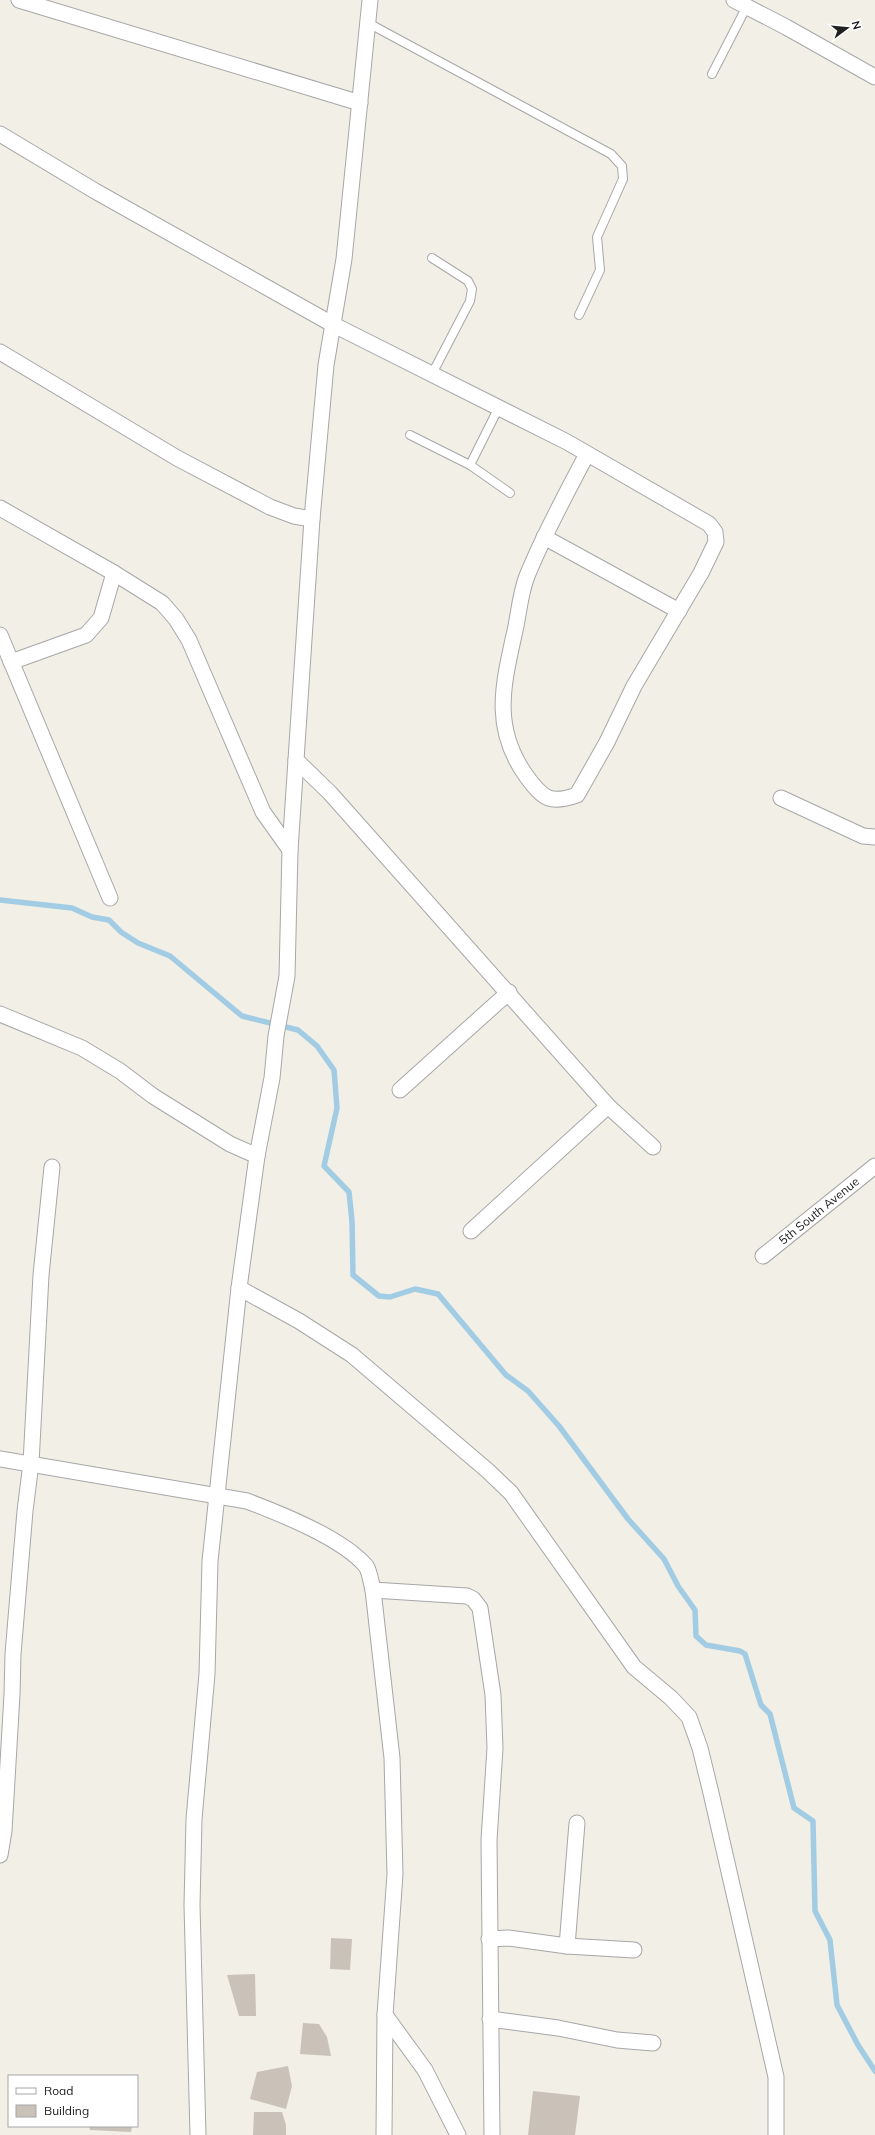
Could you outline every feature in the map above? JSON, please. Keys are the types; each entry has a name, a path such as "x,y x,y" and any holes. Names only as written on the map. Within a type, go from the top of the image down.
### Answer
{"street":[{"path":"19,0 360,103"},
{"path":"198,2135 193,1992 192,1897 194,1819 207,1674 210,1562 239,1288 257,1156 272,1078 276,1036 286,976 290,850 312,519 326,365 344,259 370,0"},
{"path":"740,3 875,77"},
{"path":"0,134 95,191 332,324 499,407 587,454 709,524 715,532 716,542 702,572 634,686 607,742 578,795 561,801 548,798 533,785 517,764 505,732 502,707 509,661 526,578 544,537 587,454"},
{"path":"0,352 177,458 270,507 294,516 312,519"},
{"path":"0,508 114,573 162,603 176,619 189,640 263,812 290,850"},
{"path":"544,537 678,611"},
{"path":"11,662 86,634 101,618 114,573"},
{"path":"0,635 110,898"},
{"path":"296,760 330,793 509,992 608,1106 653,1147"},
{"path":"781,798 863,836 875,837"},
{"path":"400,1090 509,992"},
{"path":"0,1014 82,1048 120,1071 152,1096 230,1144 257,1156"},
{"path":"472,1231 608,1106"},
{"name":"5th South Avenue","path":"763,1256 875,1166"},
{"path":"0,1855 4,1831 12,1695 12,1654 24,1511 31,1464 41,1276 52,1167"},
{"path":"239,1288 299,1321 352,1355 451,1442 488,1471 511,1493 634,1667 671,1698 689,1717 700,1748 712,1793 776,2077 776,2135"},
{"path":"0,1459 138,1483 216,1494 247,1501 274,1511 320,1534 349,1551 367,1567 373,1590 392,1758 395,1874 385,2015 384,2135"},
{"path":"373,1590 467,1596 473,1599 480,1608 492,1695 495,1748 489,1840 492,2135"},
{"path":"567,1946 577,1823"},
{"path":"489,1939 508,1938 567,1946 634,1950"},
{"path":"385,2015 425,2070 458,2135"},
{"path":"490,2019 558,2028 617,2040 654,2043"}],"lane":[{"path":"712,74 740,3"},
{"path":"368,23 612,154 622,166 623,179 597,236 600,270 579,315"},
{"path":"432,258 468,281 472,292 470,301 432,374"},
{"path":"470,465 499,407"},
{"path":"410,435 470,465 510,493"}],"building":[{"path":"331,1938 352,1939 350,1970 330,1969"},
{"path":"255,1974 256,2016 239,2016 227,1975"},
{"path":"303,2023 319,2024 327,2037 331,2056 300,2054"},
{"path":"288,2066 292,2086 286,2109 250,2099 257,2072"},
{"path":"533,2091 580,2096 575,2135 528,2135"},
{"path":"254,2112 282,2112 286,2125 286,2135 253,2135"},
{"path":"89,2127 132,2127 131,2132 90,2130"}],"waterway":[{"path":"0,900 72,908 92,917 109,920 121,932 138,943 170,956 242,1016 298,1030 317,1046 334,1070 337,1108 324,1166 349,1192 352,1221 353,1275 379,1296 390,1297 415,1289 438,1294 506,1375 528,1391 559,1426 628,1519 664,1559 678,1586 695,1610 696,1636 706,1645 740,1651 745,1654 761,1705 770,1714 794,1808 813,1821 815,1911 830,1940 837,2005 858,2045 875,2071"}]}
